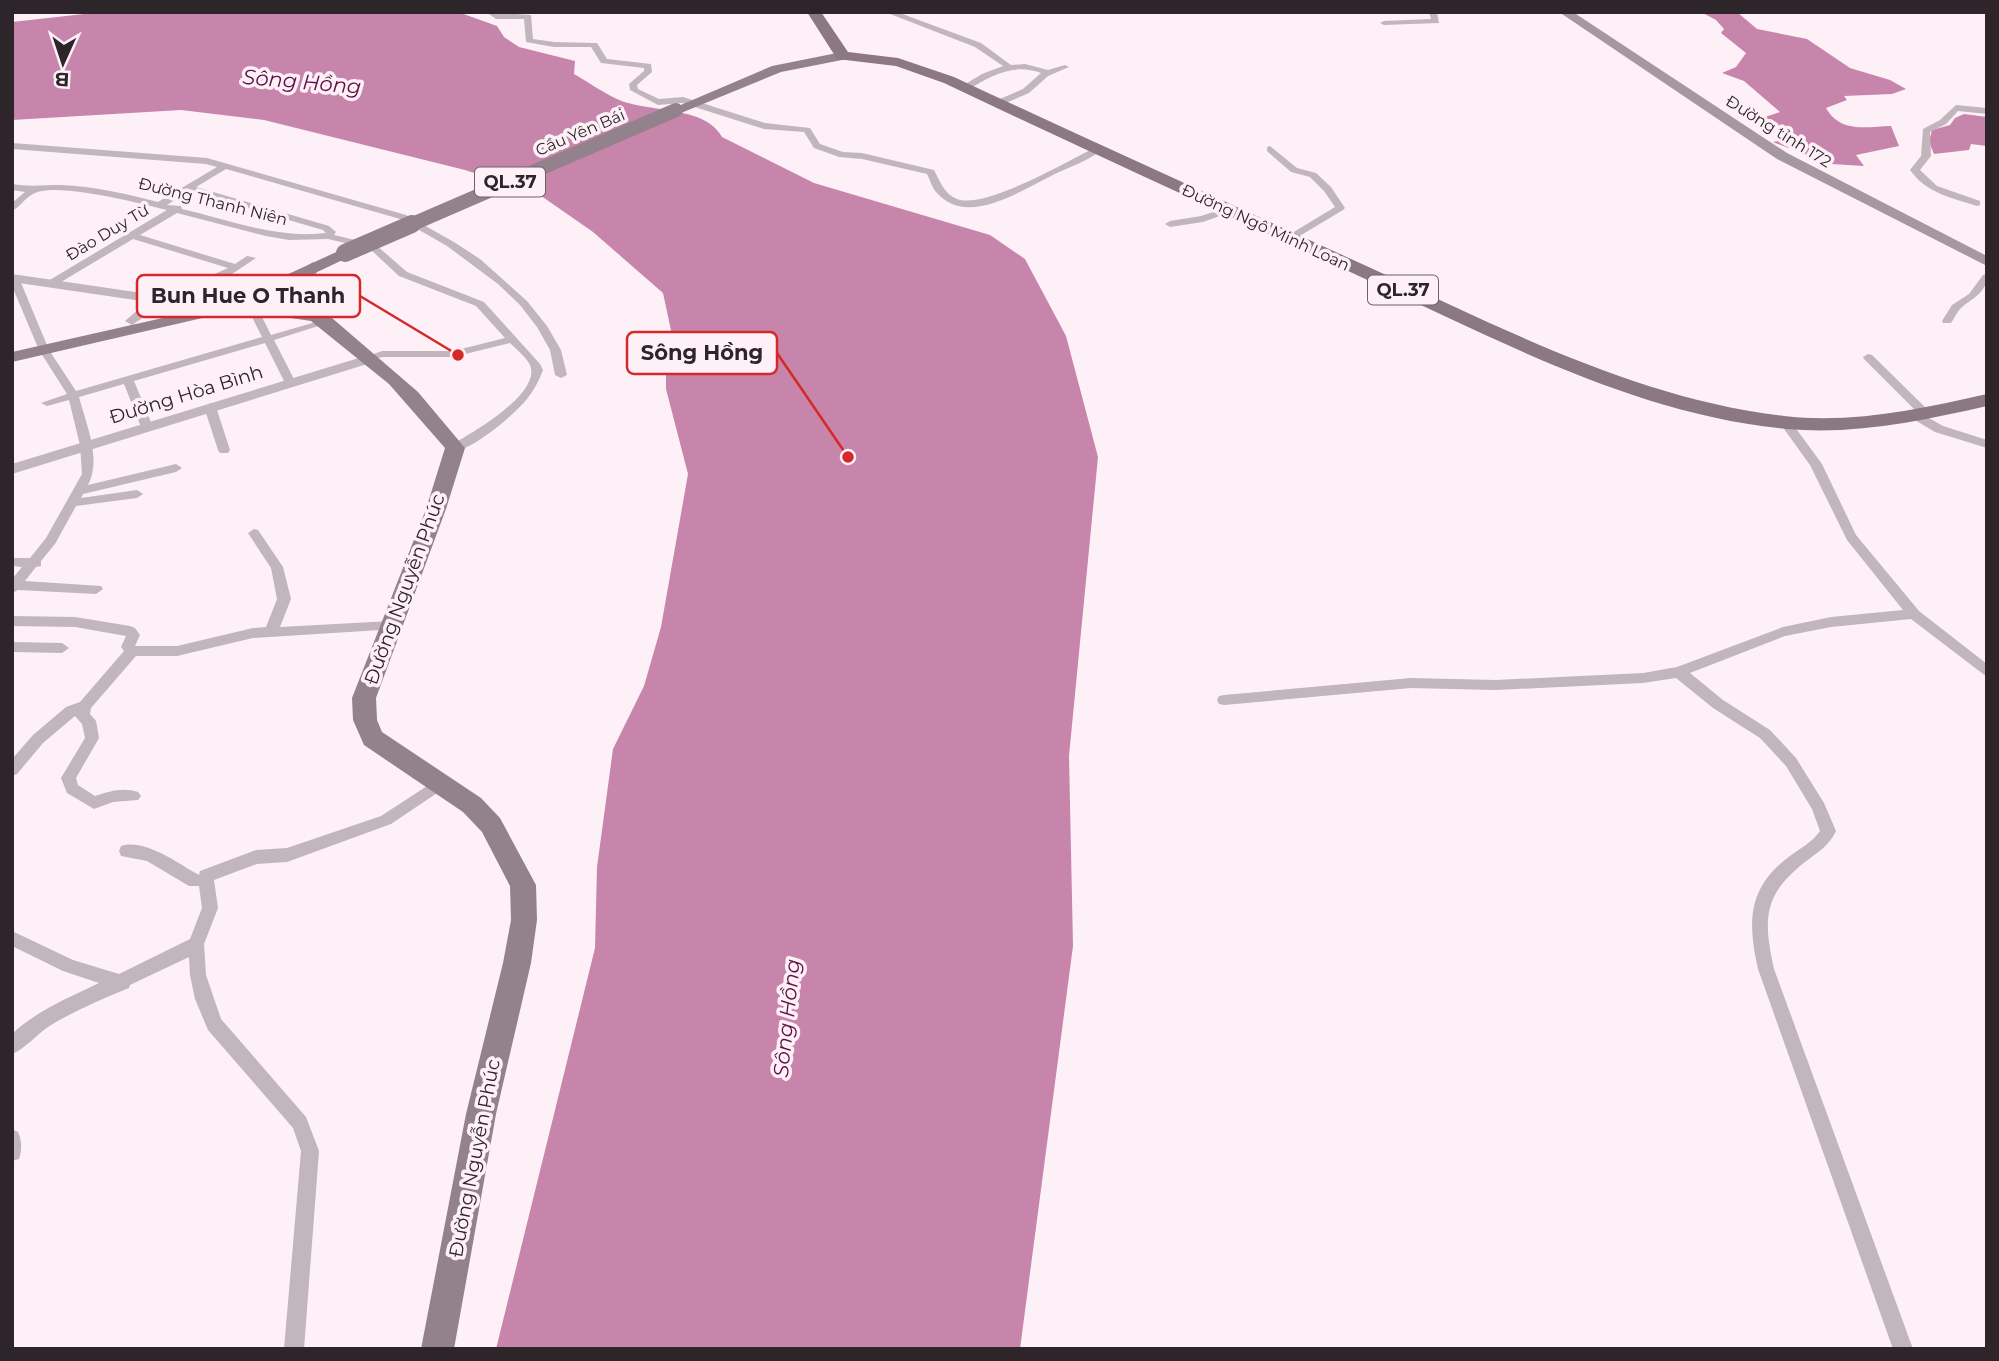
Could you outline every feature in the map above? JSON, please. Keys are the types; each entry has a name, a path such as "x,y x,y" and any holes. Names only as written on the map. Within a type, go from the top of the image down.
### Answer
{"highway":[{"path":"814,12 838,45 842,56"},
{"name":"Đường Ngô Minh Loan","path":"842,56 868,56 914,66 1555,359 1608,380 1703,408 1785,422 1866,424 1987,400"}],"main road":[{"name":"Đường tỉnh 172","path":"1564,12 1782,156 1987,261"},
{"name":"Đường Ngô Minh Loan","path":"676,110 777,69 842,56"},
{"name":"Cầu Yên Bái","path":"313,267 676,110"},
{"name":"QL.37","path":"289,277 313,267"},
{"path":"313,267 298,284 296,291 302,306 372,358 435,419 454,447"},
{"path":"12,347 41,346 229,302 289,277"},
{"path":"12,357 41,346 132,321 229,302 321,319"},
{"name":"Đường Nguyễn Phúc","path":"437,1349 481,1114 524,920 523,885 491,825 472,805 372,738 365,720 364,698 436,509 454,447"}],"street":[{"path":"490,12 496,17 528,17 529,40 557,47 594,45 604,61 648,66 648,72 633,84 634,90 648,100 693,103 764,126 807,130 817,146 842,155 862,156 931,172 936,188 942,196 962,202 997,200 1099,149"},
{"path":"889,12 978,45 1008,66"},
{"path":"1384,23 1436,21 1433,12"},
{"path":"965,88 1008,66 1022,65 1048,73"},
{"path":"998,103 1026,91 1048,73 1065,67"},
{"path":"1979,205 1929,185 1919,179 1915,170 1926,156 1926,131 1943,122 1956,108 1987,111"},
{"path":"12,146 207,161 366,204 428,229 520,296 547,332 559,355 561,375"},
{"path":"1270,149 1294,170 1313,175 1340,208 1290,238"},
{"path":"161,204 225,166"},
{"name":"Đường Thanh Niên","path":"12,187 32,190 62,188 161,204 266,233 289,237 328,236 373,247 403,274 480,304 535,364 535,376 508,413 454,447"},
{"path":"188,188 327,228 331,232 328,236"},
{"path":"12,208 32,190"},
{"name":"Đào Duy Từ","path":"52,283 178,208"},
{"path":"1170,224 1203,219 1228,210"},
{"path":"135,236 236,267"},
{"path":"169,298 251,258"},
{"path":"1947,321 1956,307 1973,296 1987,277"},
{"path":"13,586 36,563 88,474 86,445 73,396 41,346 13,278 149,298 229,302 268,339 290,383"},
{"path":"132,321 146,309 149,298"},
{"path":"47,403 268,339 321,319"},
{"path":"372,358 382,354 453,354 512,339"},
{"path":"1868,357 1921,415 1939,429 1987,444"},
{"name":"Đường Hòa Bình","path":"12,469 372,358"},
{"path":"128,380 146,427"},
{"path":"210,407 224,450"},
{"path":"1785,422 1816,464 1851,537 1914,614 1987,672"},
{"path":"79,491 111,486 176,468"},
{"path":"72,503 137,494"},
{"path":"254,533 276,567 284,600 271,632"},
{"path":"12,562 36,563"},
{"path":"13,586 96,589"},
{"path":"1224,700 1411,683 1496,685 1643,678 1679,672 1783,632 1831,622 1914,614"},
{"path":"12,621 75,622 130,631 133,635 128,647 132,651"},
{"path":"132,796 113,796 94,803 72,789 68,778 92,738 89,721 82,716 85,706 132,651 177,650 271,632 391,626"},
{"path":"12,647 62,648"},
{"path":"1679,672 1718,704 1765,734 1782,753 1819,807 1828,831 1822,843 1799,857 1765,893 1758,914 1757,933 1766,969 1903,1349"},
{"path":"13,769 38,738 71,711 85,706"},
{"path":"294,1349 310,1151 300,1123 214,1024 198,975 196,944 210,908 206,876 256,857 288,855 386,820 442,783"},
{"path":"127,851 150,855 195,881"},
{"path":"12,938 69,966 123,983"},
{"path":"12,1046 37,1023 123,983 196,944"},
{"path":"12,1138 12,1152"}],"water":[{"path":"102,12 458,12 497,26 504,37 519,47 575,61 574,74 617,99 703,120 714,127 722,137 814,183 990,235 1025,259 1066,336 1098,457 1069,756 1073,946 1020,1349 496,1349 595,948 597,867 613,749 644,686 661,627 688,474 666,389 666,356 672,335 663,293 593,232 537,193 465,170 264,120 181,110 12,120 12,22"},
{"path":"1701,12 1737,12 1757,29 1807,39 1850,68 1890,80 1906,89 1892,94 1844,96 1847,100 1826,108 1839,122 1846,125 1891,126 1899,146 1856,155 1864,166 1831,164 1773,142 1797,137 1763,123 1762,118 1780,112 1744,81 1722,73 1736,67 1746,53 1721,33 1724,29 1716,20"},
{"path":"1964,114 1987,117 1987,146 1971,144 1969,150 1934,154 1929,142 1932,130 1950,125 1955,118"}],"place":[{"name":"Bun Hue O Thanh","path":"458,355"},
{"name":"Sông Hồng","path":"848,457"}]}
